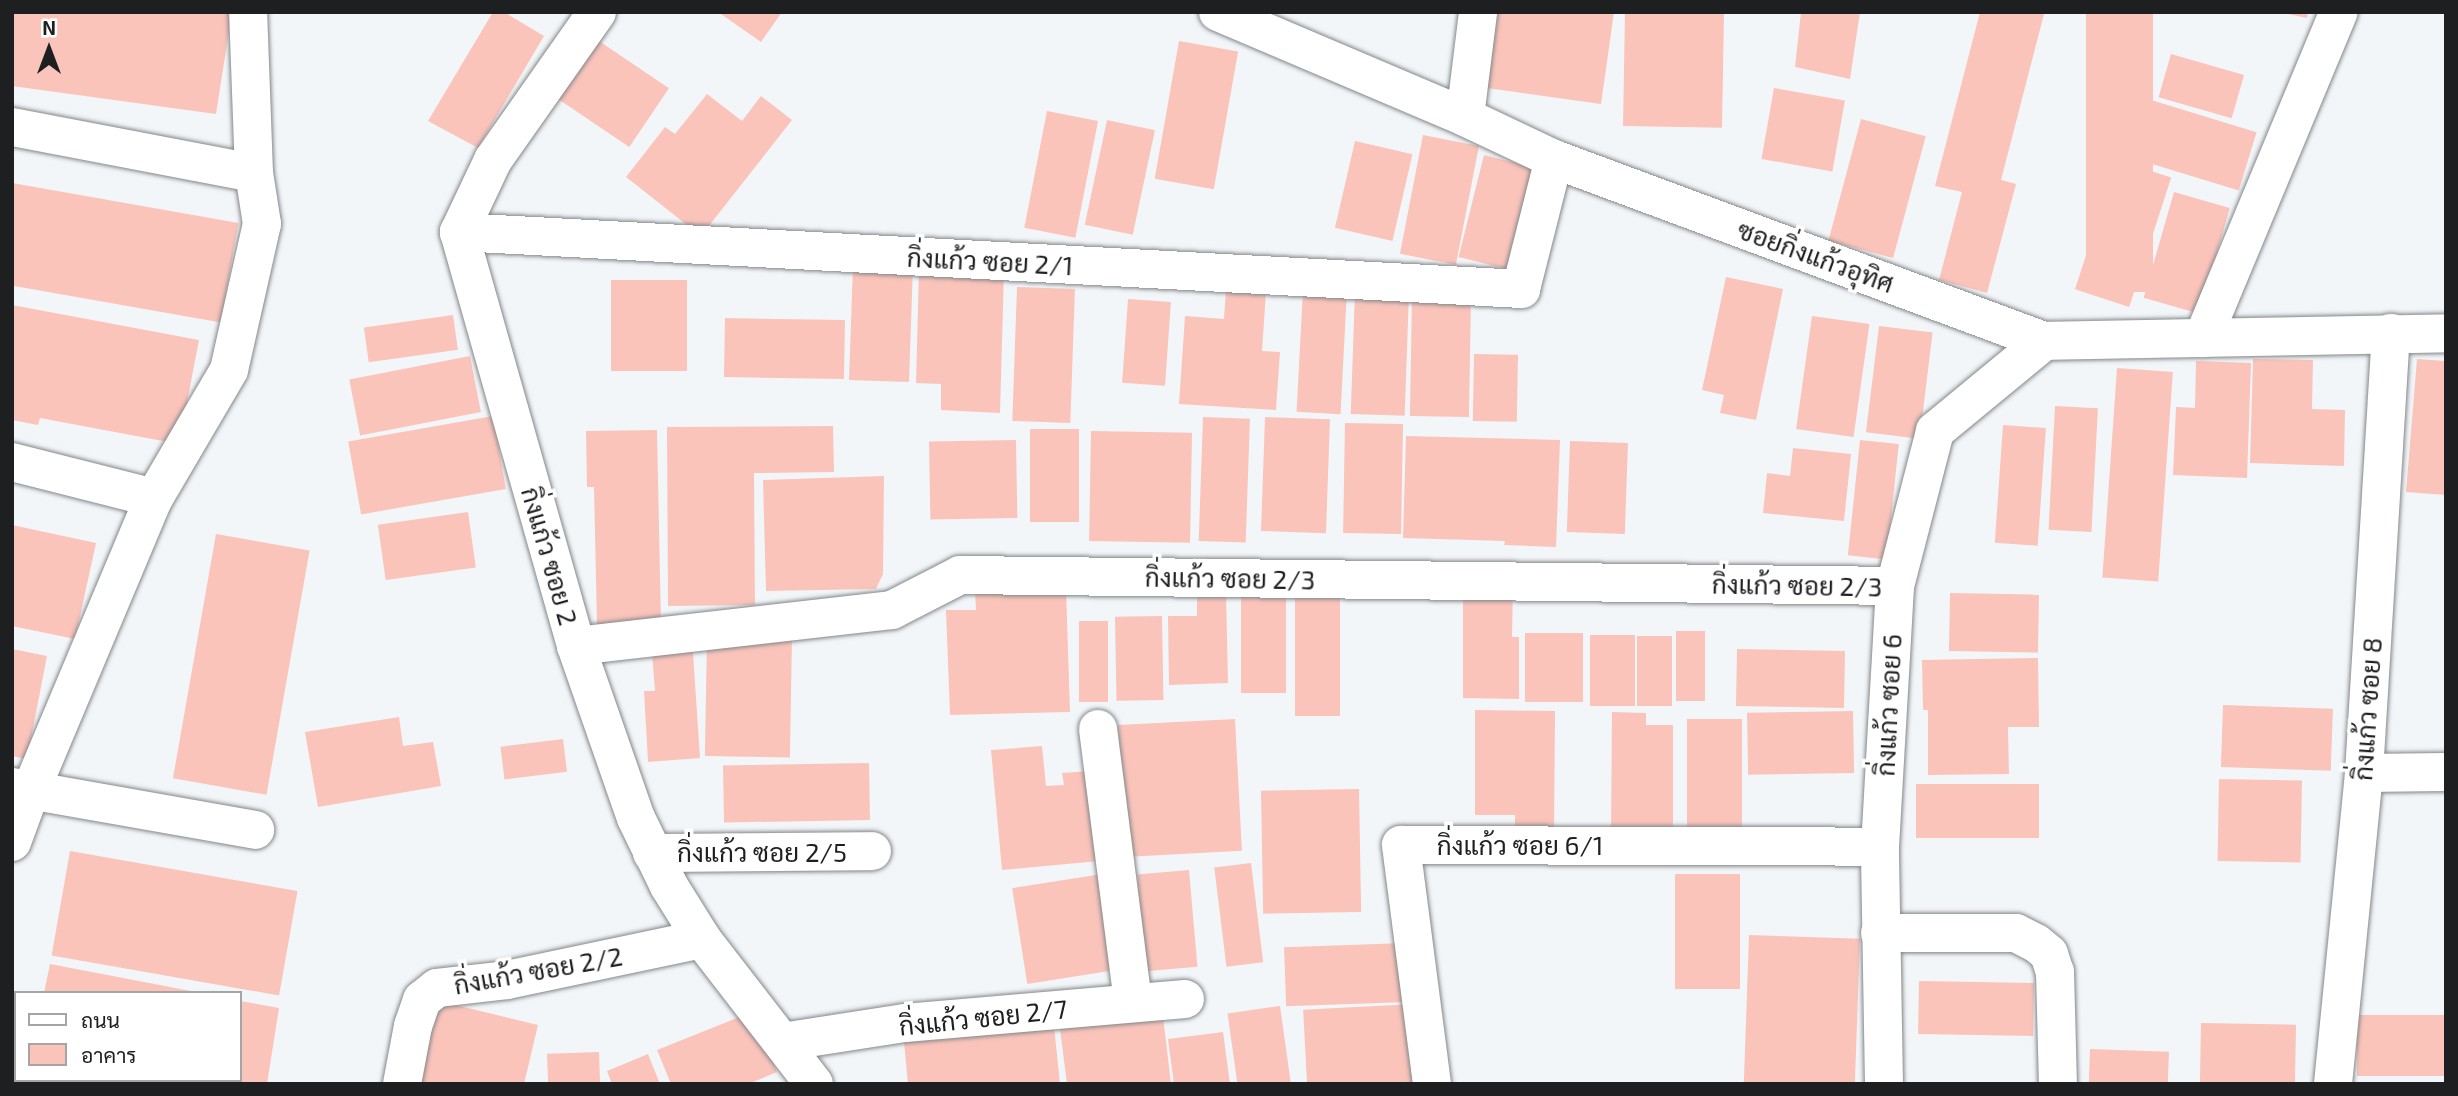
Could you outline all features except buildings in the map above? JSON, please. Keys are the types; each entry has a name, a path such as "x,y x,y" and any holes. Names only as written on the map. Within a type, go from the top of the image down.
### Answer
{"street":[{"path":"12,842 22,789 154,498 229,370 262,224 254,173 248,12"},
{"path":"460,232 493,160 597,12"},
{"name":"ซอยกิ่งแก้วอุทิศ","path":"1218,12 1465,117 1554,159 2044,341 2446,333"},
{"path":"1465,117 1478,12"},
{"path":"2203,338 2339,12"},
{"path":"12,127 254,173"},
{"name":"กิ่งแก้ว ซอย 2/1","path":"460,232 1521,289 1554,159"},
{"name":"กิ่งแก้ว ซอย 2","path":"460,232 576,646 636,818 652,853 702,939 782,1042 806,1081"},
{"name":"กิ่งแก้ว ซอย 8","path":"2333,1084 2364,773 2391,333"},
{"name":"กิ่งแก้ว ซอย 6","path":"1884,1084 1880,846 1895,586 1935,431 2044,341"},
{"path":"12,462 154,498"},
{"name":"กิ่งแก้ว ซอย 2/3","path":"576,646 891,610 960,575 1895,586"},
{"path":"1098,729 1133,1003"},
{"path":"2364,773 2446,772"},
{"path":"22,789 255,830"},
{"name":"กิ่งแก้ว ซอย 6/1","path":"1432,1084 1401,845 1880,846"},
{"name":"กิ่งแก้ว ซอย 2/5","path":"652,853 872,851"},
{"path":"1880,933 2015,933 2049,954 2055,972 2058,1084"},
{"name":"กิ่งแก้ว ซอย 2/2","path":"402,1084 413,1026 422,1000 437,988 507,980 702,939"},
{"name":"กิ่งแก้ว ซอย 2/7","path":"782,1042 905,1023 1185,999"}]}
